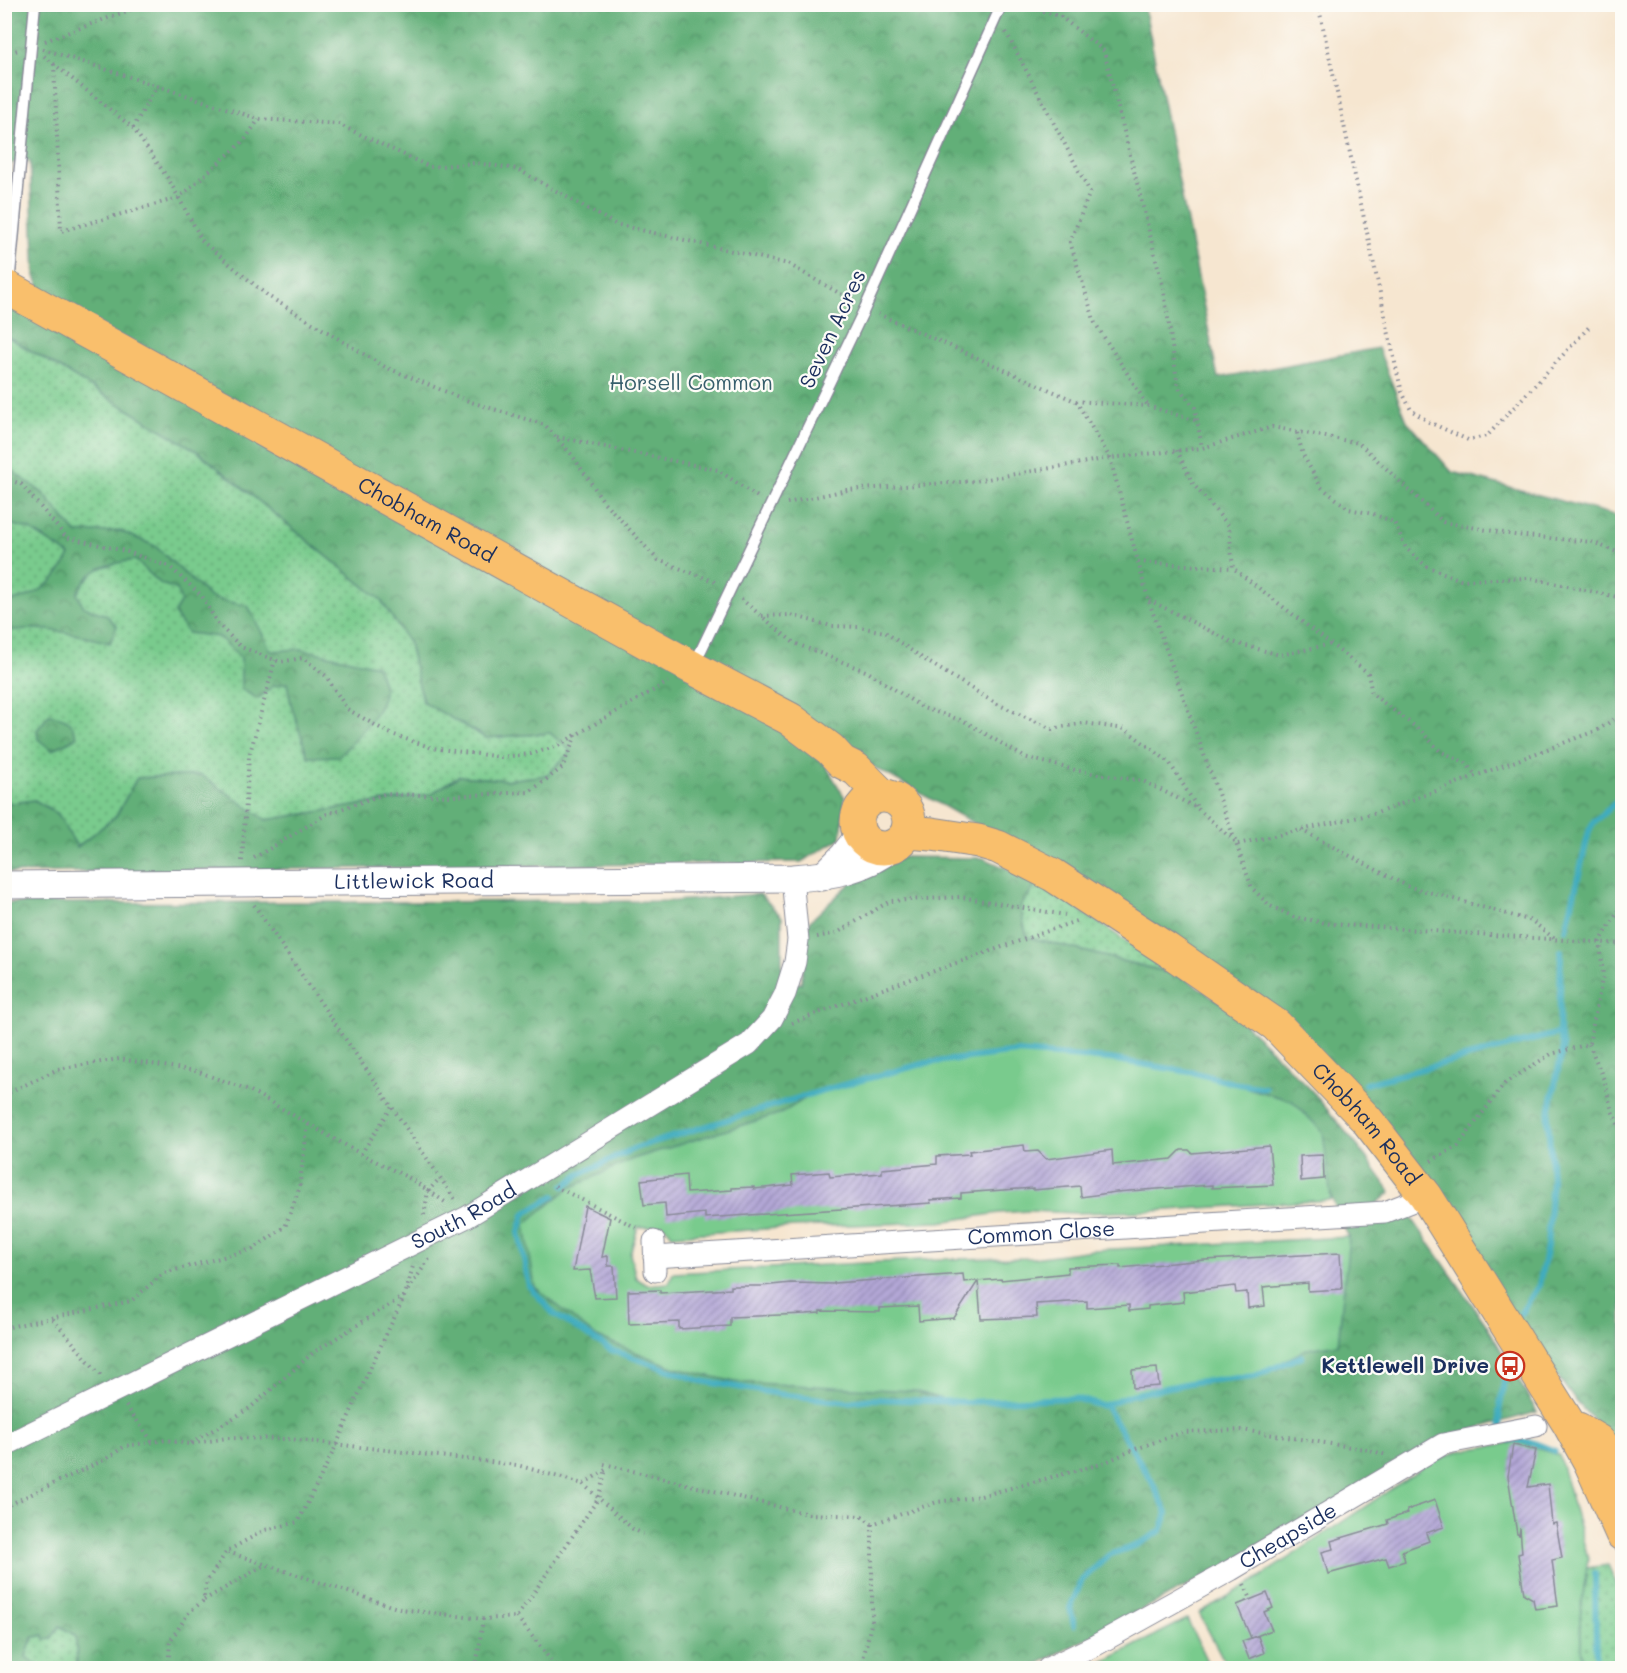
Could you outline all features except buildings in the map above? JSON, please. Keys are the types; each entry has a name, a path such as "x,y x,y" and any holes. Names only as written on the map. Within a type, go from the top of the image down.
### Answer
{"main road":[{"name":"Chobham Road","path":"7,287 693,668 790,719 830,749 842,762 855,797 884,821 998,847 1053,875 1168,950 1276,1025 1367,1120 1417,1185 1569,1424 1590,1462 1623,1534"},
{"path":"1569,1424 1599,1442 1623,1466"}],"street":[{"name":"Littlewick Road","path":"4,885 822,877 852,870 883,855 884,821"},
{"path":"822,877 884,821"},
{"name":"South Road","path":"4,1446 466,1217 749,1044 772,1019 785,994 795,962 798,940 792,878"},
{"name":"Common Close","path":"654,1256 1385,1212 1417,1185"},
{"name":"Cheapside","path":"1048,1668 1095,1645 1231,1570 1443,1444 1536,1425"}],"lane":[{"path":"7,287 35,4"},
{"name":"Seven Acres","path":"693,668 865,308 1002,4"}],"path":[{"path":"31,45 146,4"},
{"path":"1020,4 1061,17 1104,51 1164,291 1178,387 1195,408 1202,448"},
{"path":"1061,17 1064,4"},
{"path":"1318,4 1402,392 1411,410 1429,422 1468,440 1487,436 1591,325"},
{"path":"997,16 1090,192 1070,242 1095,323 1148,406"},
{"path":"31,45 133,128 169,180 203,242 268,296 385,368 471,402 545,425 572,455 604,502 658,560 715,582 731,591 794,643 868,672 923,708 964,721 1024,757 1079,771 1143,781 1197,808 1238,844"},
{"path":"31,45 259,119 338,123 430,167 476,163 517,169 615,224 788,264 865,308 1076,401 1148,406 1197,421"},
{"path":"4,48 8,53"},
{"path":"54,64 61,231 178,198 244,141 259,119"},
{"path":"133,128 157,86"},
{"path":"1076,401 1110,458 1148,599 1252,888 1270,906 1294,917 1331,924 1623,944"},
{"path":"556,437 718,470 771,507 847,490 975,481 1110,458 1202,448 1272,427 1359,443 1443,522 1515,535 1592,542 1623,554"},
{"path":"1297,433 1303,455 1321,487 1349,509 1374,514 1394,522 1406,548 1425,566 1461,580 1530,578 1623,598"},
{"path":"1177,450 1193,484 1228,526 1233,568"},
{"path":"4,478 21,484 66,537 126,551 170,567 202,596 218,624 241,647 280,662 303,658 326,676 347,709 389,733 432,748 501,757 539,752 555,747 577,735 693,668"},
{"path":"1138,562 1233,568 1368,673 1372,694 1421,731 1440,752 1466,763 1476,776"},
{"path":"1148,599 1232,642 1280,655 1332,644"},
{"path":"762,616 791,615 831,626 859,627 885,632 925,660 995,703 1052,729 1084,723 1125,729 1170,762 1197,808"},
{"path":"275,660 249,757 241,866 327,814 384,794 452,796 530,792 562,768 577,735"},
{"path":"1238,844 1377,813 1598,730 1623,714"},
{"path":"1300,830 1407,886 1532,921 1557,940"},
{"path":"239,884 466,1217"},
{"path":"756,1036 1027,937 1084,919 962,897 890,901 837,933 798,940"},
{"path":"1623,905 1600,942 1603,975 1589,1044 1604,1080 1612,1111 1623,1132"},
{"path":"1417,1185 1458,1146 1505,1083 1551,1054 1589,1044"},
{"path":"4,1095 58,1069 119,1059 196,1071 249,1090 361,1154 411,1179 466,1217"},
{"path":"361,1154 392,1107"},
{"path":"4,1328 131,1301 164,1272 253,1249 285,1227 299,1189 308,1124"},
{"path":"428,1191 440,1178"},
{"path":"550,1183 638,1227 654,1256"},
{"path":"189,1444 249,1408 314,1352 405,1295 421,1239"},
{"path":"203,1601 207,1581 227,1551 265,1530 298,1522 336,1446 405,1295 427,1261 436,1255"},
{"path":"872,1524 937,1502 981,1496 1101,1464 1183,1432 1242,1430 1370,1450 1397,1458 1402,1467"},
{"path":"4,1507 106,1459 125,1446 165,1440 189,1444 227,1438 290,1439 517,1465 583,1484 633,1529 643,1534"},
{"path":"604,1464 808,1514 862,1516 872,1524"},
{"path":"517,1617 598,1499 607,1469 583,1484"},
{"path":"861,1668 872,1620 872,1524"},
{"path":"227,1551 400,1609 483,1619 517,1617"},
{"path":"168,1668 170,1641 189,1612 203,1601 265,1565"},
{"path":"1235,1589 1251,1578"},
{"path":"517,1617 557,1668"},
{"path":"476,1668 483,1619"}],"green space":[{"name":"Horsell Common","path":"5,5 1144,5 1218,378 1378,348 1407,421 1452,472 1622,517 1622,1451 1574,1399 1515,1317 1403,1151 1183,941 844,750 823,761 845,798 841,838 801,862 5,873 6,804 34,800 58,814 77,847 116,816 137,778 201,775 266,820 431,794 459,776 507,780 547,775 571,751 550,733 486,738 423,702 409,643 381,600 197,451 5,335 5,293 45,300 35,276 30,161 11,163 5,239"},
{"path":"5,335 197,451 381,600 409,643 424,702 486,738 550,733 571,751 547,775 507,780 459,776 431,794 266,820 201,775 137,778 116,816 77,847 58,814 35,800 5,805"},
{"path":"11,470 43,493 76,533 120,531 155,546 211,598 248,606 271,651 301,649 377,666 384,689 380,706 339,756 308,757 291,704 287,683 273,686 258,699 241,689 241,658 219,637 188,633 174,613 181,601 176,589 161,584 135,560 100,568 88,578 77,594 84,607 106,615 117,626 110,643 71,633 44,630 5,632 5,600 23,598 45,587 61,570 70,555 29,529 10,524 5,519 5,472"},
{"path":"49,715 67,720 77,737 52,750 38,739 37,730"},
{"path":"903,857 983,858 1038,882 1020,907 1027,937 1182,976 1230,1009 1311,1090 1360,1149 1391,1192 1375,1205 1337,1211 1292,1101 1200,1074 1108,1059 1017,1052 929,1063 812,1094 782,1113 633,1159 595,1336 676,1368 735,1382 915,1391 949,1401 1074,1398 1102,1406 1131,1395 1194,1382 1255,1376 1306,1349 1338,1344 1349,1237 1343,1226 1409,1214 1487,1326 1537,1412 1449,1436 1235,1561 1030,1668 77,1668 76,1636 60,1626 51,1639 45,1640 44,1635 32,1638 26,1657 42,1668 5,1668 4,903 675,901 760,894 782,917 782,977 801,984 809,922 853,881"},
{"path":"1038,882 1175,974 1027,937 1019,907"},
{"path":"1017,1052 1108,1059 1200,1074 1292,1101 1323,1132 1331,1200 1153,1211 1076,1213 1029,1211 940,1222 795,1227 672,1235 666,1227 638,1227 630,1254 636,1278 647,1285 669,1283 673,1273 939,1259 1033,1258 1093,1250 1349,1237 1338,1344 1307,1349 1255,1376 1194,1382 1131,1395 1102,1406 1074,1398 949,1401 915,1391 735,1382 676,1368 595,1336 535,1287 525,1224 568,1189 633,1159 782,1113 812,1094 930,1063"},
{"path":"1509,1443 1524,1444 1559,1455 1588,1558 1580,1617 1582,1668 1228,1668 1199,1613 1251,1583 1430,1463 1459,1451"},
{"path":"1608,1565 1622,1596 1622,1668 1582,1668 1580,1617 1587,1568"},
{"path":"1187,1619 1210,1668 1091,1668"},
{"path":"60,1626 76,1636 77,1668 42,1668 26,1657 33,1637 44,1635"}],"waterway":[{"path":"1566,930 1589,831 1593,823 1622,796"},
{"path":"1521,1313 1539,1285 1547,1246 1552,1180 1548,1118 1563,1046 1559,1033 1561,951"},
{"path":"1365,1084 1559,1033"},
{"path":"564,1186 579,1175 635,1148 824,1090 926,1063 1017,1052 1110,1059 1196,1073 1233,1083 1265,1088"},
{"path":"554,1196 524,1214 519,1232 529,1286 554,1314 611,1350 701,1381 779,1394 848,1402 871,1399 967,1402 1074,1398 1102,1406 1131,1395 1194,1382 1255,1376 1302,1356"},
{"path":"1501,1427 1499,1412 1506,1369"},
{"path":"1074,1625 1070,1608 1082,1580 1109,1555 1137,1545 1161,1531 1167,1513 1151,1480 1108,1410 1107,1404"},
{"path":"1510,1440 1532,1442 1555,1451"},
{"path":"1595,1573 1596,1654"},
{"path":"1596,1663 1596,1668"}],"place":[{"name":"Kettlewell Drive","path":"1510,1366"}]}
